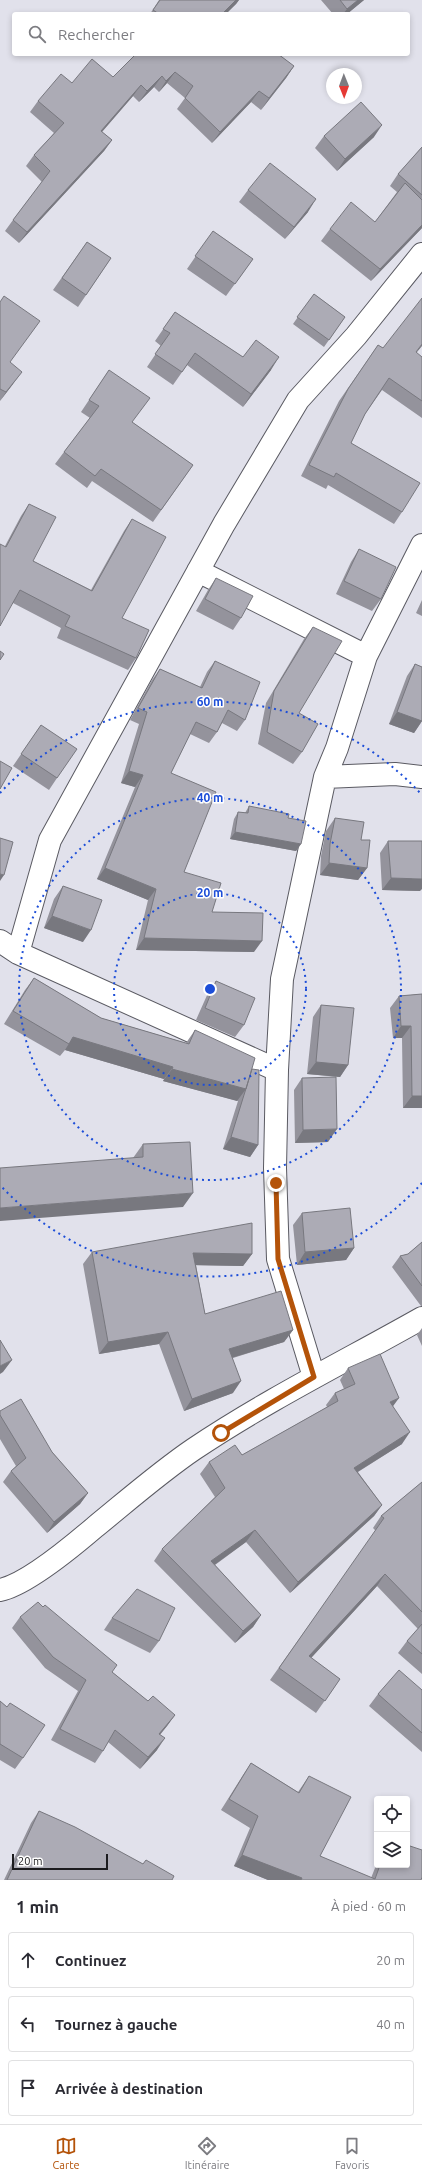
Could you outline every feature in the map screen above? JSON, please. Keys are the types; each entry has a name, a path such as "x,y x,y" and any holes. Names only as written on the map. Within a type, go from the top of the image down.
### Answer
{"street":[{"path":"277,1070 9,947 50,840 224,524 298,400 356,336 422,254"},
{"path":"314,1377 278,1259 275,1168 277,1070 282,979 325,777 337,748 366,656 422,545"},
{"path":"198,571 366,656"},
{"path":"325,777 395,774 422,778"},
{"path":"0,1590 24,1580 78,1542 194,1449 314,1377 422,1318"}],"building":[{"path":"160,0 236,0 224,12 156,12 153,10"},
{"path":"340,0 358,0 347,9"},
{"path":"134,56 281,56 294,66 269,98 259,91 220,132 185,98 193,86 175,72 166,81 162,76 147,91 141,85 101,131 112,140 27,232 13,220 50,171 34,155 64,123 38,101 61,74 72,83 92,59 113,77"},
{"path":"362,103 382,125 345,159 324,136 359,104"},
{"path":"422,147 422,195 398,174"},
{"path":"270,163 316,199 294,227 248,190"},
{"path":"405,183 422,200 422,225 380,269 330,229 351,202 375,222"},
{"path":"213,231 253,259 235,284 195,256"},
{"path":"87,242 111,258 86,295 62,278"},
{"path":"314,294 345,317 329,340 297,317"},
{"path":"4,296 40,321 10,362 22,372 6,392 0,389 0,302"},
{"path":"422,298 422,344 416,352 422,357 422,401 389,378 365,414 351,443 420,483 402,512 336,473 334,477 309,465 348,389 378,345 383,348"},
{"path":"175,312 243,357 256,340 279,357 251,394 195,353 182,372 155,354 170,333 163,329"},
{"path":"109,370 150,398 132,422 193,465 161,510 101,469 95,476 64,452 99,406 89,400"},
{"path":"29,504 56,517 33,561 92,591 132,519 166,537 122,618 149,630 136,658 65,626 70,616 20,590 0,626 0,544 6,547"},
{"path":"359,549 396,567 381,599 344,581"},
{"path":"216,578 253,596 241,618 205,599"},
{"path":"313,627 342,641 299,713 318,724 302,752 267,732 274,691"},
{"path":"0,651 4,654 0,660"},
{"path":"215,661 260,682 245,720 228,710 217,732 196,722 171,773 216,792 184,872 221,883 212,912 263,913 262,941 144,938 156,889 105,868 143,775 129,771 147,712 138,708 160,669 202,688"},
{"path":"415,664 422,667 422,721 397,712"},
{"path":"41,725 77,749 57,778 21,754"},
{"path":"0,761 12,768 0,789"},
{"path":"249,806 289,814 288,818 306,821 301,844 235,832 238,812 248,813"},
{"path":"335,818 364,822 361,840 370,840 367,868 329,863 330,844"},
{"path":"0,838 13,842 4,875 0,874"},
{"path":"388,841 422,841 422,879 391,878"},
{"path":"63,886 102,900 91,930 52,916"},
{"path":"34,978 101,1018 189,1044 195,1030 255,1058 246,1089 172,1069 173,1067 73,1037 69,1044 13,1011"},
{"path":"216,981 255,998 244,1025 205,1008"},
{"path":"422,994 422,1096 412,1096 411,1026 401,1026 399,996"},
{"path":"321,1005 354,1008 348,1065 316,1062"},
{"path":"252,1069 259,1070 258,1145 231,1137"},
{"path":"336,1077 337,1129 303,1130 302,1078"},
{"path":"190,1142 193,1193 0,1208 0,1168 143,1157 143,1144"},
{"path":"350,1208 354,1248 305,1252 302,1213"},
{"path":"252,1223 252,1254 193,1253 205,1314 281,1291 293,1330 229,1349 241,1381 192,1399 168,1332 108,1342 92,1252"},
{"path":"422,1242 422,1286 400,1256 408,1254"},
{"path":"0,1340 12,1360 0,1366"},
{"path":"380,1354 399,1398 390,1402 410,1432 354,1468 382,1505 298,1582 255,1530 211,1561 261,1615 243,1631 162,1549 225,1488 209,1462 235,1445 242,1455 338,1401 335,1393 355,1384 348,1368"},
{"path":"21,1399 52,1452 88,1493 54,1522 11,1471 26,1458 0,1415 0,1411"},
{"path":"422,1482 422,1612 385,1574 309,1656 340,1679 325,1701 279,1668 384,1518 381,1516"},
{"path":"137,1589 175,1608 159,1641 112,1618"},
{"path":"38,1602 43,1607 45,1605 117,1665 112,1672 148,1701 153,1696 175,1715 159,1734 165,1738 148,1757 115,1730 103,1751 60,1729 86,1680 53,1657 20,1617"},
{"path":"422,1624 422,1654 407,1641"},
{"path":"399,1670 422,1690 422,1733 378,1694"},
{"path":"0,1701 7,1707 10,1703 45,1725 23,1758 0,1744"},
{"path":"251,1763 299,1793 309,1776 351,1797 320,1856 375,1879 379,1868 410,1868 410,1846 422,1850 421,1880 301,1880 302,1878 242,1855 258,1816 229,1799"},
{"path":"39,1811 75,1827 143,1864 146,1860 174,1876 172,1880 7,1880"}],"route":[{"path":"221,1433 314,1377 278,1259 276,1183"}]}
